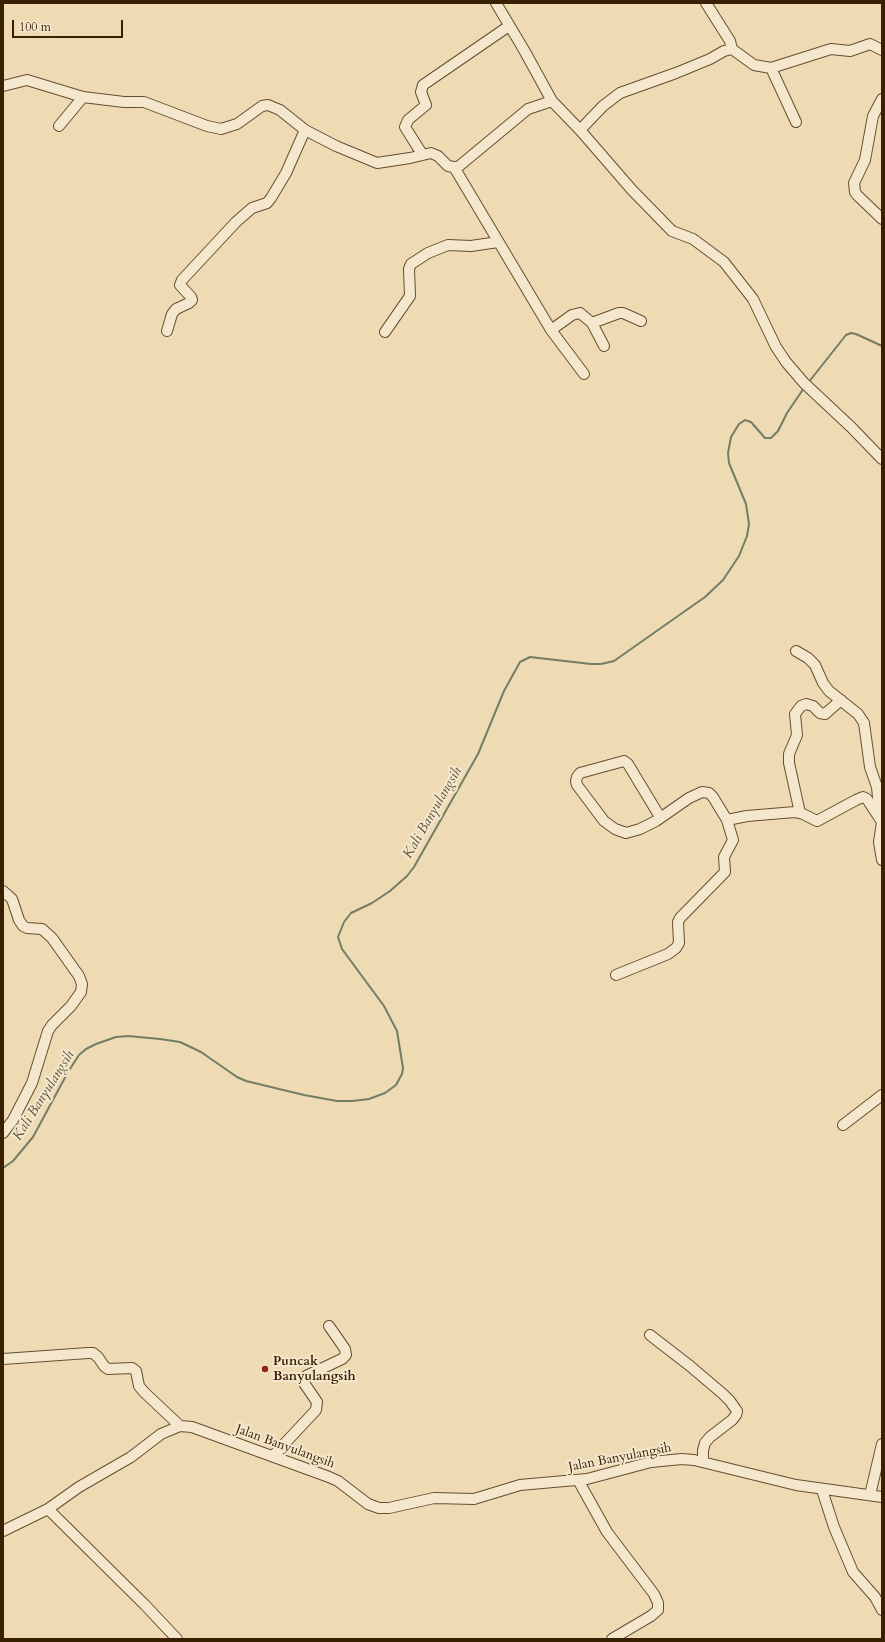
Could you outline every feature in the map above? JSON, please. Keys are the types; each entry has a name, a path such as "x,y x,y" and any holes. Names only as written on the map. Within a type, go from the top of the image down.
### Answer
{"street":[{"path":"496,3 532,62 552,100 628,185 672,231 693,239 724,262 747,290 757,307 776,347 786,362 804,383 882,459"},
{"path":"706,3 730,41 732,49 754,65 771,68 831,49 850,51 870,44 882,50"},
{"path":"422,154 405,127 408,120 426,105 421,92 423,85 509,26"},
{"path":"580,130 603,106 620,93 676,73 710,59 724,51 732,49"},
{"path":"771,68 796,122"},
{"path":"3,86 27,80 83,97 124,102 144,102 208,126 221,128 237,124 262,106 268,105 280,110 305,130 336,146 377,163 431,153 438,156 448,166 454,167 458,167 528,109 552,100"},
{"path":"59,126 83,97"},
{"path":"882,99 873,116 865,160 854,183 855,192 857,195 882,219"},
{"path":"167,331 172,314 176,308 189,303 192,300 180,285 182,280 236,222 252,208 267,203 286,173 305,130"},
{"path":"454,167 551,330 584,374"},
{"path":"385,332 410,296 410,264 428,253 448,246 471,246 498,242"},
{"path":"551,330 578,312 592,322 604,346"},
{"path":"592,322 619,313 624,313 641,320"},
{"path":"796,651 816,665 823,683 829,691 858,714 864,723 870,767 877,787 880,818 882,822 879,842 882,860"},
{"path":"800,813 789,763 789,754 797,735 795,714 799,708 806,704 813,706 820,713 825,714 840,700"},
{"path":"616,975 668,954 676,948 679,943 678,922 680,918 725,872 724,857 733,840 727,820 709,793 702,792 689,798 660,817 640,830 626,833 615,829 604,821 584,795 576,781 577,777 580,773 624,761 628,764 660,817"},
{"path":"727,820 747,816 800,813 819,821 863,797 867,800 880,818"},
{"path":"3,891 12,899 19,920 23,926 27,928 42,929 52,938 79,976 82,984 81,992 71,1006 48,1031 32,1083 13,1120 3,1133"},
{"path":"843,1125 882,1095"},
{"path":"273,1456 316,1410 317,1402 304,1383 304,1377 342,1359 346,1355 345,1349 329,1326"},
{"path":"650,1335 723,1394 737,1411 732,1420 710,1437 705,1443 703,1450 703,1462"},
{"path":"4,1360 93,1353 108,1369 132,1368 136,1371 139,1386 180,1426"},
{"path":"3,1531 48,1509 79,1488 131,1457 161,1434 171,1428 180,1426"},
{"name":"Jalan Banyulangsih","path":"180,1426 192,1427 338,1481 363,1501 380,1508 389,1508 434,1498 474,1499 520,1485 594,1478 629,1467 666,1460 682,1459 703,1462 777,1481 822,1490 882,1497"},
{"path":"870,1495 882,1444"},
{"path":"578,1480 608,1532 654,1594 658,1604 658,1610 651,1616 612,1639"},
{"path":"822,1490 834,1527 852,1572 875,1597 882,1610"},
{"path":"48,1509 140,1600 177,1639"}],"waterway":[{"name":"Kali Banyulangsih","path":"808,383 846,335 851,333 856,334 882,346"},
{"name":"Kali Banyulangsih","path":"3,1168 13,1161 33,1137 68,1072 79,1055 86,1049 96,1044 116,1037 128,1036 180,1042 201,1052 237,1077 246,1081 304,1095 337,1101 369,1099 385,1093 396,1085 402,1074 403,1068 397,1031 384,1006 342,949 338,937 344,922 351,913 372,903 390,891 407,876 414,867 478,754 504,691 520,662 530,657 591,664 601,664 614,661 705,597 723,580 739,556 747,536 749,524 746,504 729,463 728,453 731,437 739,424 745,420 751,422 765,438 771,438 778,431 787,413 804,388"}],"place":[{"name":"Puncak Banyulangsih","path":"265,1369"}]}
